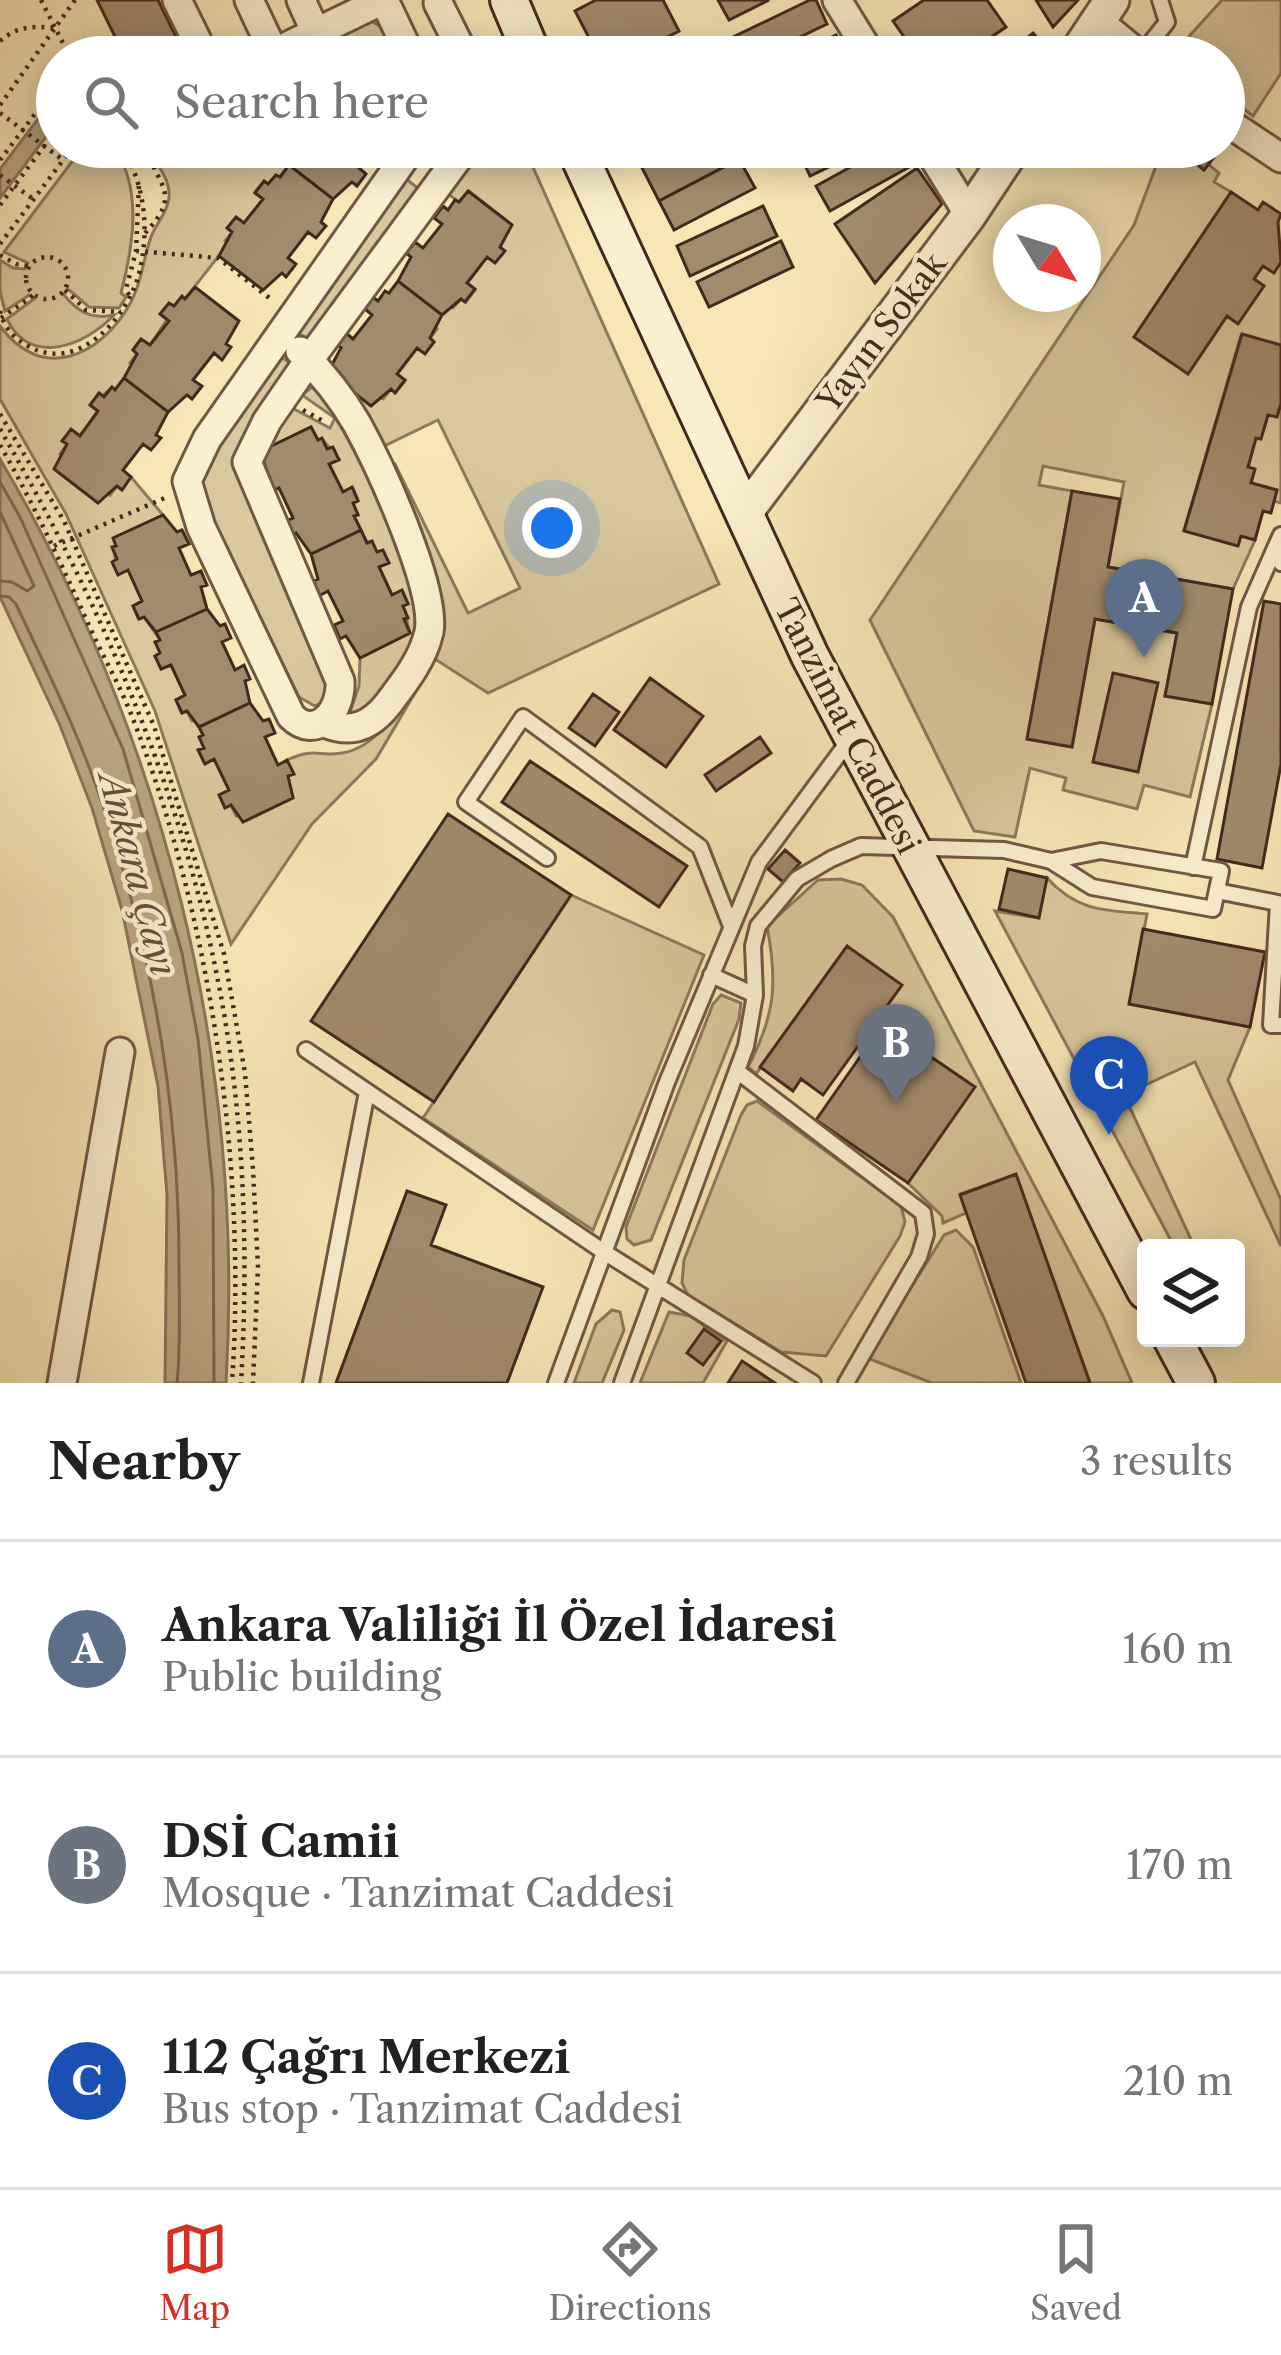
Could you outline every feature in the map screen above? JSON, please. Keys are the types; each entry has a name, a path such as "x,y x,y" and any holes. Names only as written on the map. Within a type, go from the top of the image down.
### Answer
{"main road":[{"path":"509,0 524,36"},
{"name":"Tanzimat Caddesi","path":"585,168 852,738 1137,1275"},
{"path":"1177,1347 1196,1383"}],"street":[{"path":"177,0 195,36"},
{"path":"249,0 263,36"},
{"path":"301,0 316,33"},
{"path":"837,0 859,36"},
{"path":"310,36 388,8 441,1 456,36"},
{"path":"388,8 401,36"},
{"path":"1088,36 1105,11 1125,36"},
{"path":"1245,134 1281,158"},
{"path":"396,168 281,318 191,467 188,489 201,527 291,716 313,728 325,723 337,705 341,691 337,671 248,470 253,446 451,168"},
{"path":"940,168 969,215"},
{"name":"Yayın Sokak","path":"743,514 1000,168"},
{"path":"281,318 365,441 410,548 430,615 420,657 382,712 359,728 338,729 325,723"},
{"path":"62,1383 120,1052"}],"lane":[{"path":"1157,36 1167,22 1160,0"},
{"path":"1193,867 1249,607 1279,549"},
{"path":"547,858 466,802 523,717 700,847 731,926"},
{"path":"556,1383 758,862 852,738"},
{"path":"622,1383 753,1023 753,937 764,915 797,880 861,847 1004,850 1051,861 1092,887 1213,909 1221,871 1102,851 1051,861"},
{"path":"1217,891 1279,903 1271,1025 1281,1025"},
{"path":"711,975 755,995"},
{"path":"306,1050 604,1252 812,1383"},
{"path":"737,1071 923,1213 926,1234 919,1257 846,1383"},
{"path":"311,1383 368,1092"}],"path":[{"path":"40,0 59,36"},
{"path":"50,36 75,0"},
{"path":"0,41 13,30 55,28"},
{"path":"36,56 0,109 36,139"},
{"path":"0,160 36,115"},
{"path":"0,205 36,153"},
{"path":"0,244 3,234 57,168"},
{"path":"131,168 139,184 143,235 139,251"},
{"path":"136,242 160,214 165,199 158,168"},
{"path":"0,175 33,200"},
{"path":"34,295 1,314 23,344 60,354 92,343 121,312 141,269 136,242 139,184"},
{"path":"139,251 218,258 281,318"},
{"path":"0,255 30,266"},
{"path":"42,257 61,262 68,274 65,290 52,299 34,295 26,284 30,266 42,257"},
{"path":"65,290 86,310 121,312"},
{"path":"0,414 72,539 154,726 224,954 244,1073 253,1169 257,1267 253,1383"},
{"path":"0,429 63,542 160,770 217,974 233,1080 244,1224 247,1312 241,1383"},
{"path":"0,445 54,546 131,712 182,877 217,1030 236,1272 232,1383"},
{"path":"54,546 178,492"}],"shaded area":[{"path":"1222,0 1281,0 1281,73 1253,116 1245,110 1245,36 1189,36"},
{"path":"370,20 388,36 335,36"},
{"path":"67,168 124,168 133,218 121,293 126,297 119,308 89,307 68,289 64,295 92,315 114,315 102,326 59,347 29,343 17,334 7,319 34,299 29,295 5,311 0,260 13,268 25,269 28,263 4,252"},
{"path":"160,168 287,168 255,192 263,199 244,223 236,217 228,228 232,232 225,241 228,244 182,297 150,345 141,339 133,349 137,354 130,363 133,366 115,390 111,388 91,406 98,411 80,436 71,430 60,454 110,495 131,477 163,515 114,538 119,574 128,570 142,601 133,606 138,618 144,617 160,640 156,642 160,653 155,656 161,668 171,665 185,695 176,700 181,712 187,711 196,720 203,735 199,737 204,748 199,751 204,763 214,759 229,790 225,807 231,805 236,816 243,821 293,798 288,776 293,773 287,760 310,753 342,753 371,740 395,714 430,655 392,465 468,613 520,588 438,420 382,447 339,380 383,399 391,389 396,392 405,381 397,374 417,348 425,353 434,342 430,338 437,329 434,325 449,306 453,308 461,299 466,302 475,290 467,283 487,257 495,262 504,251 500,247 511,224 469,191 459,202 448,194 466,168 533,168 719,584 488,693 435,659 376,759 312,824 231,944 155,711 66,514 0,399 0,326 16,344 52,358 88,349 119,321 138,286 152,235 166,210 168,184"},
{"path":"1155,168 1213,168 1219,173 1214,182 1231,192 1134,337 1188,374 1227,316 1237,323 1264,286 1254,279 1263,266 1273,272 1281,262 1281,345 1241,335 1184,530 1237,546 1241,536 1255,540 1233,589 1108,567 1124,482 1043,466 1039,485 1072,491 1027,739 1072,747 1095,619 1177,633 1165,696 1212,704 1190,797 1144,785 1137,809 1063,790 1066,778 1030,768 1015,837 974,831 870,620 1076,312 1101,312 1101,274 1134,225"},
{"path":"405,178 420,190 307,340 297,331"},
{"path":"281,357 293,365 240,477 331,680 327,700 315,706 299,697 206,506 201,485 209,456"},
{"path":"312,387 324,401 340,425 374,493 418,612 407,654 358,714 350,712 359,686 360,658 410,633 403,606 408,603 402,591 392,595 379,567 388,562 367,543 354,516 358,514 353,503 358,500 353,488 343,492 329,464 339,459 311,427 261,451 292,408 330,428 335,418 302,395"},
{"path":"1281,403 1281,503 1274,501 1277,490 1251,483 1248,467 1256,438 1261,438 1268,415"},
{"path":"1047,878 1081,903 1147,914 1130,1004 1250,1027 1228,1080 1281,1200 1281,1246 1195,1062 1124,1095 1191,1239 1170,1239 995,911 1038,918"},
{"path":"818,880 862,885 893,917 1103,1316 1132,1383 1090,1383 1016,1175 960,1194 966,1213 943,1223 942,1216 908,1183 974,1087 877,1019 847,947 756,1074 748,1067 772,999 767,926"},
{"path":"571,895 704,955 593,1230 423,1118"},
{"path":"721,995 741,1003 739,1019 651,1240 634,1245 627,1239 626,1227 713,1004"},
{"path":"757,1101 901,1206 905,1222 900,1236 826,1356 781,1352 688,1295 682,1283 684,1260 741,1115"},
{"path":"956,1230 973,1247 1021,1383 932,1383 867,1358 944,1235"},
{"path":"612,1310 620,1312 624,1330 602,1383 574,1383 596,1324"},
{"path":"669,1312 690,1316 727,1341 703,1383 640,1383"}],"water":[{"path":"36,122 36,150 0,198 0,169"},
{"name":"Ankara Çayı","path":"0,459 58,565 107,675 149,788 182,904 206,1022 222,1142 228,1262 226,1383 165,1383 167,1195 158,1086 122,910 92,808 59,723 0,597"}],"building":[{"path":"97,0 158,0 176,36 115,36"},
{"path":"97,0 158,0 176,36 115,36"},
{"path":"596,0 663,0 679,31 669,36 588,36 575,11"},
{"path":"718,0 769,0 729,20"},
{"path":"810,0 816,0 827,24 802,36 735,36"},
{"path":"924,0 987,0 1006,27 993,36 903,36 893,21"},
{"path":"1036,0 1078,0 1053,27"},
{"path":"293,168 359,168 366,174 357,186 352,182 333,199"},
{"path":"293,168 333,199 321,222 326,226 316,238 308,232 288,258 296,264 286,277 282,273 263,290 219,256 232,232 227,228 236,217 244,223 263,199 255,193 264,181 268,184 276,175"},
{"path":"642,168 722,168 659,201"},
{"path":"722,168 744,168 755,188 674,230 659,201"},
{"path":"849,168 908,168 830,211 816,186"},
{"path":"917,168 942,204 875,283 835,224"},
{"path":"468,191 512,225 500,247 505,251 495,263 487,257 467,283 475,289 465,302 461,299 442,315 398,281 411,257 406,253 415,242 423,248 442,224 434,218 443,206 448,210"},
{"path":"1231,192 1258,210 1263,202 1281,214 1281,262 1274,273 1263,266 1254,279 1264,286 1238,324 1227,316 1188,374 1134,337"},
{"path":"763,206 777,236 690,276 677,246"},
{"path":"781,241 793,267 709,307 697,282"},
{"path":"398,281 442,315 425,354 417,348 397,374 405,380 395,393 391,389 371,406 328,372 345,332 353,339 372,315 364,308 373,297 378,301 385,291 389,293"},
{"path":"195,287 239,321 222,360 214,353 193,380 202,386 192,399 187,395 168,412 124,378 141,339 150,345 169,321 160,314"},
{"path":"1242,334 1281,345 1281,403 1277,417 1268,415 1261,439 1256,438 1248,467 1255,469 1251,483 1277,490 1271,513 1263,511 1255,540 1241,536 1238,546 1184,531"},
{"path":"124,378 168,412 156,435 161,438 151,450 143,444 123,470 131,477 122,490 117,486 98,503 54,469 71,429 80,436 98,411 90,405 99,393 104,397"},
{"path":"311,427 327,449 333,447 339,460 329,464 343,492 352,487 358,501 353,503 358,515 354,516 361,530 311,554 296,533 291,536 284,522 293,518 279,488 269,493 262,478 268,476 261,451"},
{"path":"1072,491 1120,499 1108,567 1233,589 1212,704 1165,696 1177,633 1095,619 1072,747 1027,739"},
{"path":"163,515 177,532 182,530 189,544 179,548 191,575 201,571 207,585 201,587 207,609 156,632 144,617 139,619 133,606 142,601 128,570 118,575 112,547 116,546 113,538"},
{"path":"361,530 367,543 372,541 377,552 383,550 389,563 379,567 392,595 402,590 410,633 360,658 346,636 340,639 334,625 343,621 328,591 319,596 312,582 318,579 311,554"},
{"path":"1264,601 1281,604 1281,764 1262,868 1217,859"},
{"path":"207,609 220,626 225,624 231,638 222,642 235,670 244,665 250,679 245,681 250,703 199,727 187,711 182,713 176,700 185,695 171,665 161,669 155,642 160,640 156,632"},
{"path":"1113,673 1158,683 1138,772 1093,762"},
{"path":"650,678 703,716 666,767 614,730"},
{"path":"593,694 619,712 595,746 569,728"},
{"path":"250,703 263,721 269,719 275,733 265,737 278,765 287,760 294,774 288,776 293,798 243,822 231,805 225,808 219,795 229,790 214,759 205,764 198,750 204,748 199,727"},
{"path":"760,737 771,753 716,791 705,775"},
{"path":"530,761 687,866 659,907 502,802"},
{"path":"448,814 571,895 434,1102 311,1021"},
{"path":"785,850 800,863 783,882 768,869"},
{"path":"1008,869 1047,878 1039,918 999,909"},
{"path":"1143,929 1265,952 1250,1027 1129,1004"},
{"path":"847,946 902,985 823,1095 801,1079 793,1091 760,1067"},
{"path":"883,1024 975,1087 908,1183 816,1120"},
{"path":"1016,1174 1090,1383 1026,1383 960,1195"},
{"path":"407,1191 446,1205 431,1245 543,1287 507,1383 336,1383"},
{"path":"704,1329 721,1341 703,1365 687,1353"},
{"path":"742,1361 775,1383 728,1383"}],"place":[{"name":"Ankara Valiliği İl Özel İdaresi","path":"1144,658"},
{"name":"DSİ Camii","path":"896,1103"},
{"name":"112 Çağrı Merkezi","path":"1109,1135"}]}
